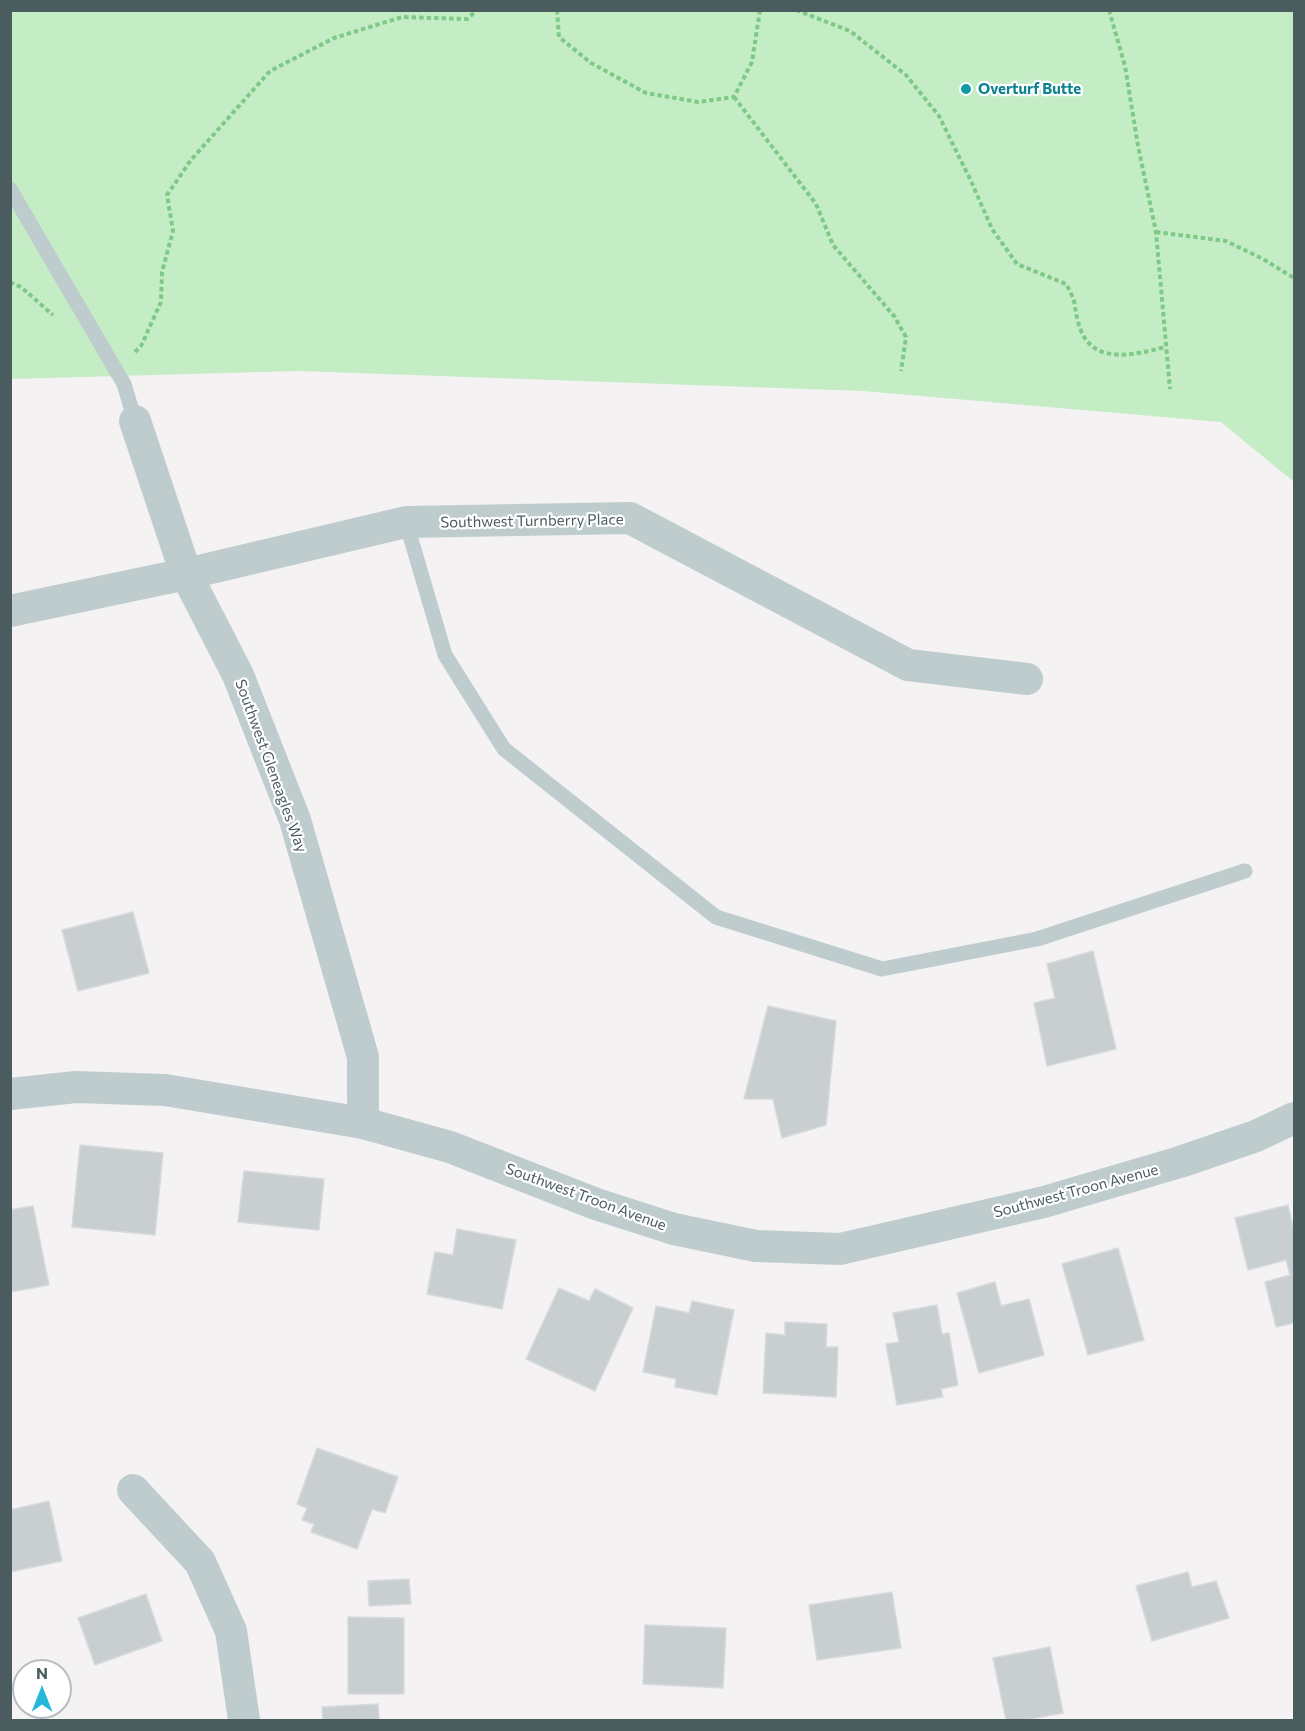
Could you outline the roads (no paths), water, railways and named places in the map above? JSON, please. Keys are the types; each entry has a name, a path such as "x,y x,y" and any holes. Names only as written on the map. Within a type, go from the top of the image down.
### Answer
{"street":[{"name":"Southwest Gleneagles Way","path":"135,421 186,574 238,675 295,820 363,1057 363,1123"},
{"name":"Southwest Turnberry Place","path":"10,611 186,574 406,522 630,518 908,665 1027,679"},
{"name":"Southwest Troon Avenue","path":"10,1094 76,1087 165,1090 363,1123 450,1147 596,1203 674,1229 756,1246 840,1250 1044,1202 1180,1162 1256,1136 1294,1118"},
{"path":"133,1490 200,1562 231,1631 244,1720"}],"lane":[{"path":"10,189 124,384 135,421"},
{"path":"406,522 445,655 504,749 716,917 882,969 1036,939 1245,871"}],"place":[{"name":"Overturf Butte","path":"966,89"}]}
